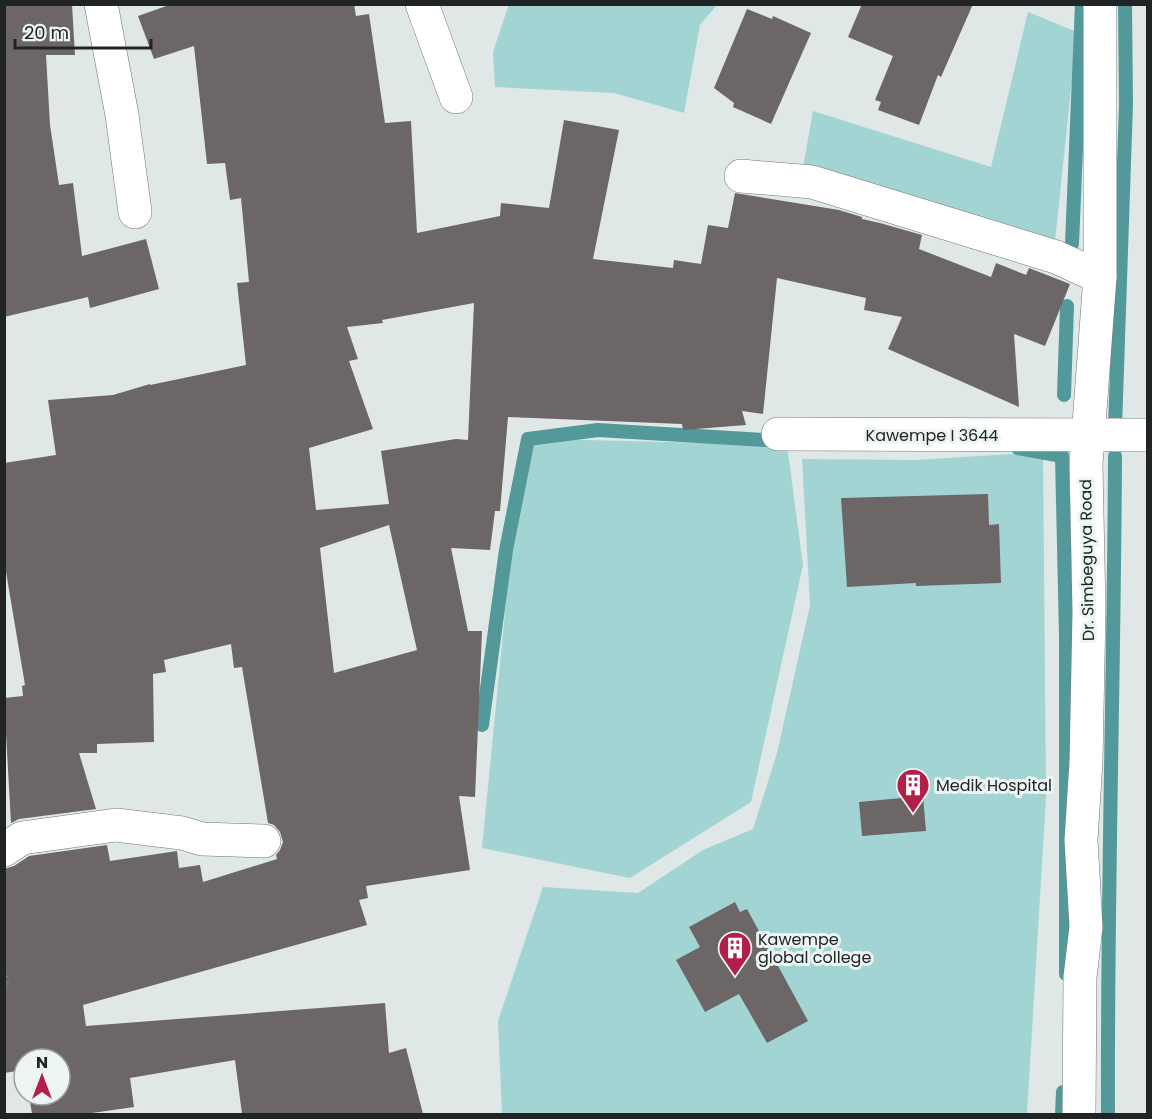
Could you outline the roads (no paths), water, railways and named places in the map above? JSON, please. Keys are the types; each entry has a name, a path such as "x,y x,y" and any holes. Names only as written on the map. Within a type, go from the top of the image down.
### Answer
{"street":[{"path":"101,4 122,115 135,212"},
{"path":"422,4 456,97"},
{"name":"Dr. Simbeguya Road","path":"1079,1114 1080,977 1086,927 1081,840 1087,716 1087,436 1100,277 1100,4"},
{"path":"741,176 812,182 1056,257 1100,277"},
{"name":"Kawempe I 3644","path":"778,434 1148,435"},
{"path":"4,850 22,838 116,825 182,833 202,839 264,841"}],"waterway":[{"path":"1072,244 1082,4"},
{"path":"1124,428 1115,428 1126,104 1125,4"},
{"path":"1064,395 1067,306"},
{"path":"482,725 506,550 528,439 598,430 781,441"},
{"path":"1018,448 1062,456 1066,636 1066,974"},
{"path":"1108,1114 1115,456"},
{"path":"1062,1114 1063,1092"}],"place":[{"name":"Medik Hospital","path":"913,814"},
{"name":"Kawempe global college","path":"735,977"}]}
